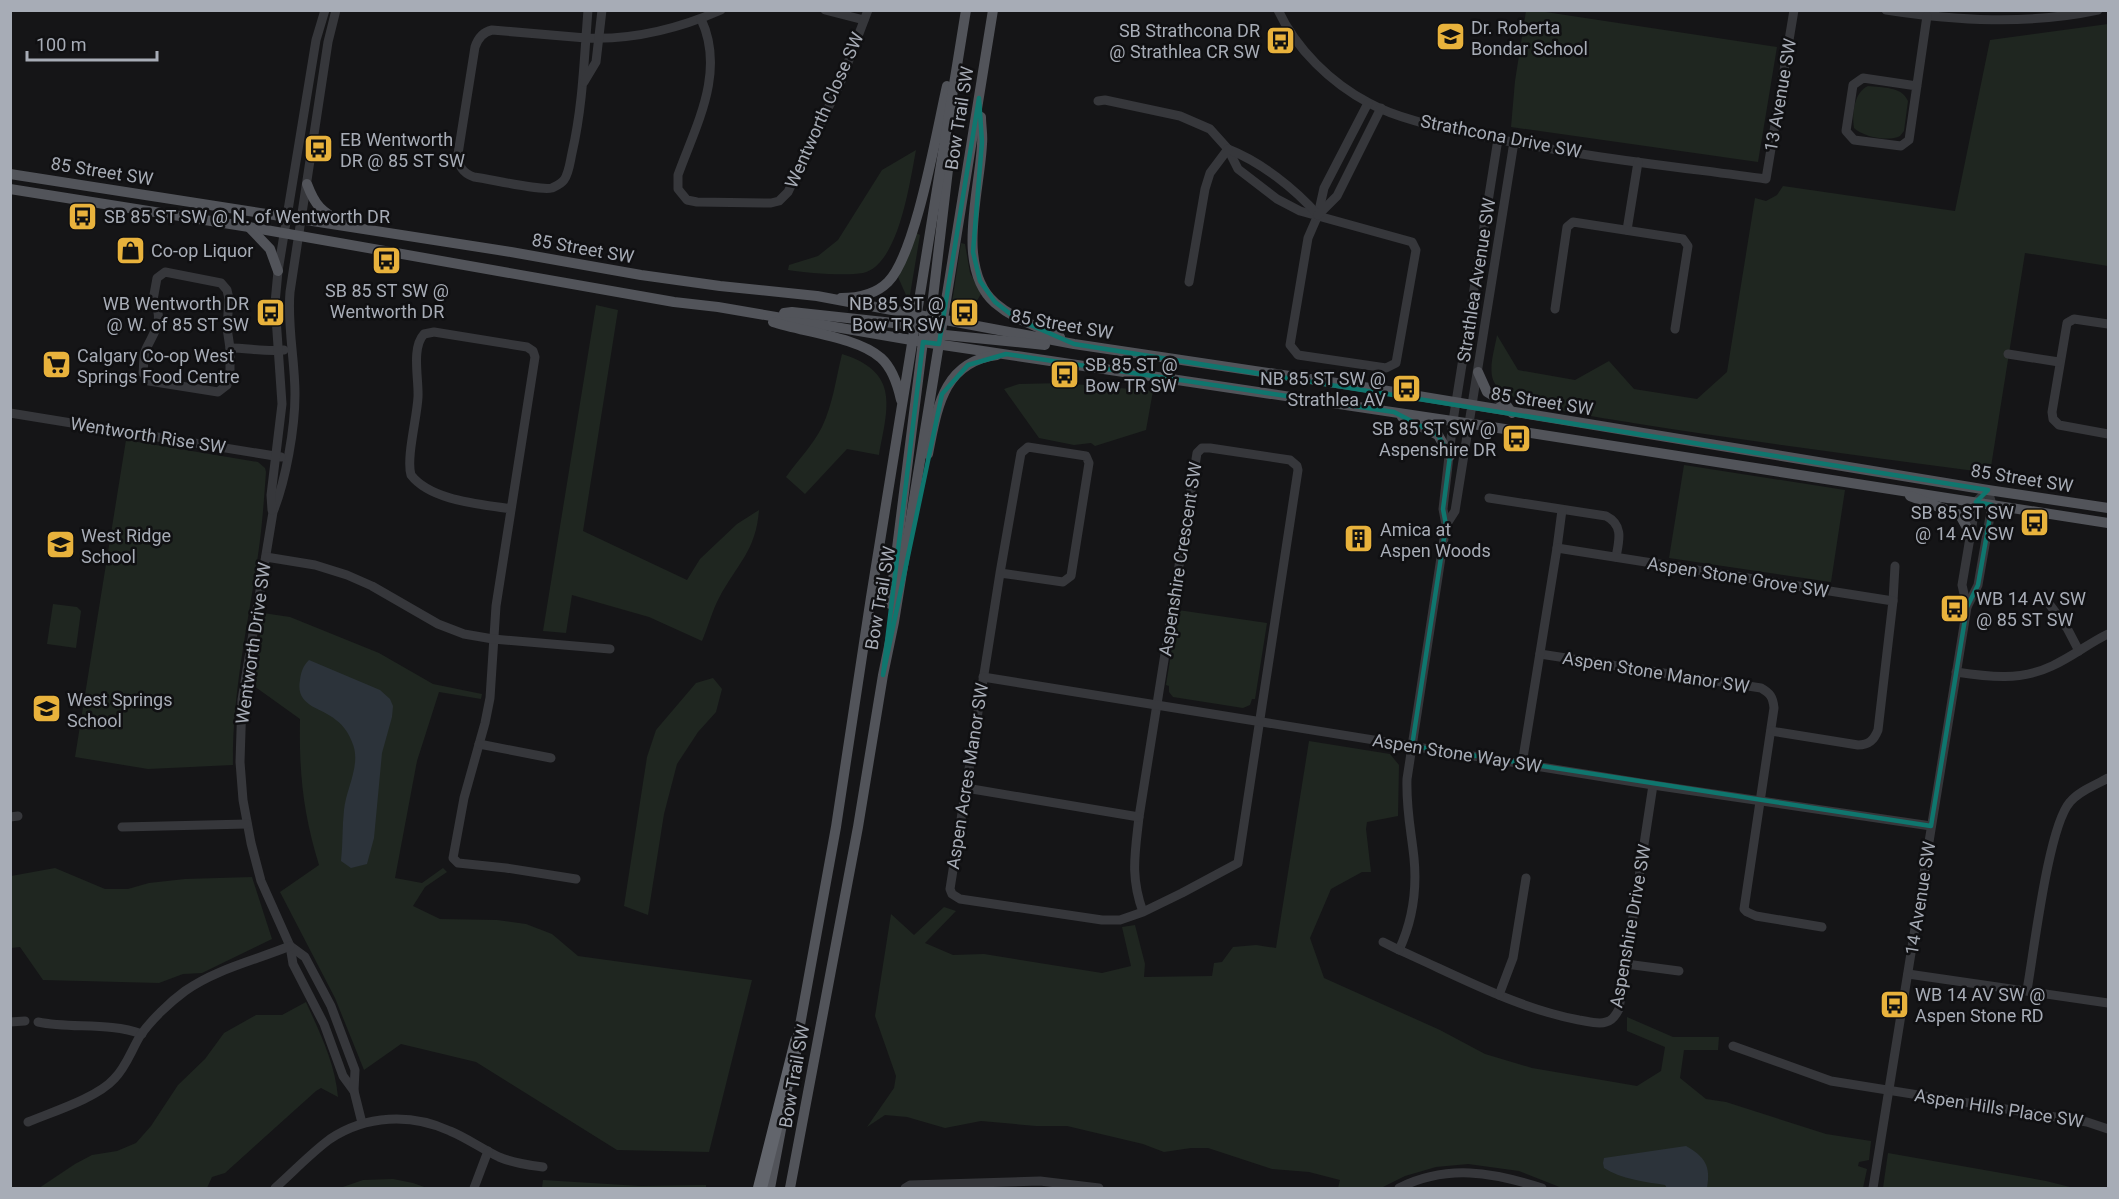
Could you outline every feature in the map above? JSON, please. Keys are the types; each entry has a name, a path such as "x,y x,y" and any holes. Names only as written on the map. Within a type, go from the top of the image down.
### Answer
{"highway":[{"path":"760,1188 797,1041"}],"main road":[{"name":"Bow Trail SW","path":"943,320 993,10"},
{"path":"817,296 845,298 877,291 888,282 898,266 919,207 965,16"},
{"path":"883,675 965,16"},
{"path":"979,98 982,142 973,252 980,281 987,295 1017,319 1074,344"},
{"name":"85 Street SW","path":"10,174 511,252 641,275 817,296 1006,354 2109,523"},
{"path":"307,184 314,202 322,211 351,228"},
{"name":"85 Street SW","path":"10,189 249,227 638,296 763,315 926,331 943,320 1074,344 1370,388 1456,404 2109,508"},
{"path":"249,227 270,249 278,271"},
{"path":"638,296 641,275"},
{"path":"736,310 777,324 835,338 873,352 883,360 894,378 902,407"},
{"path":"926,331 1156,356"},
{"name":"Bow Trail SW","path":"770,1188 836,827 902,407 926,331"},
{"name":"Bow Trail SW","path":"790,1188 894,622 926,331"},
{"path":"894,622 908,571 942,394 953,377 968,366 991,356 1006,354"},
{"path":"1478,372 1487,392 1505,403 1512,412"},
{"path":"1394,412 1438,435 1450,456"},
{"path":"1901,491 1920,501 1959,515 1970,534"}],"street":[{"name":"Wentworth Drive SW","path":"273,512 271,495 282,404 275,303 278,271 316,40 325,10"},
{"name":"Wentworth Drive SW","path":"336,10 328,42 289,306 295,395 280,493 273,512 242,700 240,762 247,824 261,881 290,946 293,964 324,1024 344,1076 354,1091"},
{"path":"588,10 586,38 583,61 584,82 570,159 566,176 560,184 541,188 474,177 462,169 459,165 458,154 475,46 478,39 487,31 586,38 650,34 701,19 721,10"},
{"path":"584,82 596,62 602,10"},
{"name":"Wentworth Close SW","path":"701,19 710,46 711,79 678,175 678,189 687,200 697,202 760,203 779,201 788,192 841,81 866,15 825,10"},
{"name":"Strathcona Drive SW","path":"1278,10 1284,24 1310,57 1341,85 1368,103 1381,108 1437,126 1514,142 1766,179"},
{"name":"13 Avenue SW","path":"1766,179 1794,10"},
{"path":"1886,10 1990,21 2052,17 2098,10"},
{"path":"1917,87 1863,78 1853,85 1846,130 1854,140 1901,146 1909,140 1917,87 1927,16"},
{"path":"1098,101 1105,100 1179,116 1210,129 1228,149 1238,169 1277,199 1300,211 1318,214 1412,242 1416,250 1396,363 1386,368 1298,355 1290,345 1308,238 1318,214 1324,188 1368,103"},
{"path":"1318,214 1337,195 1381,108"},
{"name":"Strathlea Avenue SW","path":"1453,421 1498,139"},
{"name":"Strathlea Avenue SW","path":"1470,424 1514,142"},
{"path":"1228,149 1247,157 1304,199 1318,214"},
{"path":"1189,282 1210,173 1228,149"},
{"path":"1628,230 1638,162"},
{"path":"1555,309 1567,227 1573,222 1683,239 1688,246 1675,329"},
{"path":"165,272 221,283 227,290 229,298 227,328 230,348 229,379 227,385 218,392 149,381 143,373 145,350 156,334 159,310 153,300 157,278 165,272"},
{"path":"2109,324 2070,320 2065,328 2052,412 2055,422 2062,426 2109,434"},
{"path":"511,509 464,502 425,488 411,475 410,461 418,398 418,345 424,334 434,332 528,347 535,357 493,639 490,698 464,798 453,858 458,863 576,879"},
{"path":"230,348 292,350"},
{"path":"2008,354 2060,362"},
{"name":"Wentworth Rise SW","path":"10,412 286,458"},
{"path":"1399,950 1411,915 1414,880 1414,858 1406,805 1407,779 1446,525 1443,509 1453,421"},
{"path":"1446,525 1455,511 1470,424"},
{"name":"Aspen Acres Manor SW","path":"1000,573 1062,582 1071,576 1089,463 1086,456 1028,447 1023,450 1000,573 950,883 950,889 956,897 1102,920 1120,920 1143,912 1238,863 1258,722"},
{"name":"Aspenshire Crescent SW","path":"1157,706 1197,453 1202,448 1210,448 1290,460 1296,464 1298,470 1258,722"},
{"path":"1976,502 1988,490"},
{"name":"14 Avenue SW","path":"1874,1188 1967,607 1978,585 1992,505 1988,490"},
{"path":"1489,498 1606,516 1613,520 1620,530 1616,557"},
{"name":"14 Avenue SW","path":"1967,607 1962,585 1976,502"},
{"path":"1522,764 1562,510"},
{"name":"Aspen Stone Grove SW","path":"1557,548 1893,601"},
{"path":"266,557 315,565 347,575 372,586 446,627 464,634 493,639 610,649"},
{"path":"1771,731 1858,745 1871,742 1878,730 1895,566"},
{"path":"2050,605 2067,628 2079,651"},
{"path":"1956,672 1990,677 2022,676 2050,668 2109,634"},
{"name":"Aspen Stone Manor SW","path":"1540,654 1761,688 1769,693 1774,699 1771,731 1744,909 1756,916 1822,927"},
{"name":"Aspen Stone Way SW","path":"983,677 1653,785 1931,826"},
{"path":"1143,912 1133,868 1157,706"},
{"path":"479,744 551,758"},
{"path":"2028,990 2051,851 2061,819 2068,803 2076,795 2109,778"},
{"name":"Aspenshire Drive SW","path":"1383,942 1544,1013 1596,1023 1608,1022 1619,1009 1653,785"},
{"path":"966,788 1139,818"},
{"path":"122,827 247,824"},
{"path":"1499,995 1513,958 1526,878"},
{"name":"Wentworth Drive SW","path":"290,946 305,957 331,1006 355,1070 354,1091 362,1124"},
{"path":"28,1122 105,1087 121,1071 142,1034 171,1003 187,990 240,963 262,958 290,946"},
{"path":"1626,963 1679,971"},
{"path":"1908,974 2109,1003"},
{"path":"10,1022 25,1021"},
{"path":"38,1022 49,1025 112,1027 142,1034"},
{"name":"Aspen Hills Place SW","path":"1733,1046 1831,1081 2087,1122 2109,1129"},
{"path":"275,1188 329,1140 362,1124 389,1119 424,1123 447,1130 513,1162 543,1167"},
{"path":"474,1188 488,1151"},
{"path":"1399,1188 1439,1174 1471,1172 1515,1179 1542,1188"},
{"path":"905,1188 910,1185 1016,1185 1040,1181 1099,1188"}],"highlighted area":[{"path":"979,98 982,142 973,252 980,281 995,302 1017,319 1074,344 1988,490 1976,502 1992,505 1978,585 1967,607 1931,826 1412,746 1446,525 1443,509 1450,456 1438,435 1394,412 1006,354 968,365 942,394 883,675 923,342 939,344"}],"shaded area":[{"path":"1526,11 1539,11 1777,47 1758,162 1511,127 1515,81"},
{"path":"2108,24 2108,266 2025,253 1990,473 1582,415 1509,395 1494,382 1491,369 1497,335 1518,370 1575,380 1609,361 1634,389 1697,399 1727,372 1755,198 1766,201 1777,195 1783,186 1955,211 1990,40"},
{"path":"1868,86 1896,90 1905,96 1908,101 1904,131 1900,136 1889,139 1876,138 1854,128 1853,116 1857,98"},
{"path":"916,150 901,220 886,255 875,267 863,273 846,274 788,270 789,265 818,256 838,240 882,170"},
{"path":"916,233 920,235 910,295 906,295 898,277"},
{"path":"961,243 965,244 970,273 981,294 973,307 952,303"},
{"path":"596,305 618,310 583,531 687,580 700,559 737,524 759,510 750,547 719,598 702,641 649,617 572,595 566,633 543,631"},
{"path":"842,354 861,362 874,371 882,381 887,407 879,455 847,449 805,494 786,477 822,427 832,400"},
{"path":"1063,383 1153,391 1146,430 1095,446 1091,443 1074,445 1039,438 1004,389 1019,384"},
{"path":"126,440 258,462 265,468 259,545 235,712 233,765 148,769 75,757"},
{"path":"1684,465 1845,490 1831,582 1669,558"},
{"path":"53,604 77,607 81,611 76,648 47,644"},
{"path":"1178,610 1267,623 1255,699 1252,699 1250,705 1243,708 1173,697 1169,692 1169,686 1166,685"},
{"path":"263,613 290,617 379,653 433,684 482,694 481,699 439,692 417,761 395,878 422,883 443,868 447,872 425,887 413,906 440,919 497,920 526,924 552,934 578,956 752,980 709,1152 617,1150 476,1062 401,1044 364,1070 335,998 280,892 319,865 303,793 300,719 254,686"},
{"path":"309,660 380,690 390,699 393,706 382,753 374,838 367,864 351,868 341,861 345,802 354,767 355,750 346,730 341,725 310,705 301,696 299,689 301,674"},
{"path":"713,678 722,689 716,712 698,732 677,764 664,814 648,915 624,906 647,757 656,730 696,683"},
{"path":"1309,741 1390,754 1399,765 1398,816 1367,822 1371,872 1362,872 1331,889 1310,938 1324,978 1440,1030 1485,1054 1532,1068 1637,1086 1661,1071 1665,1047 1627,1031 1627,1017 1673,1037 1719,1037 1718,1050 1684,1050 1680,1078 1706,1099 1726,1102 1826,1134 1871,1141 1869,1160 1859,1162 1858,1166 1867,1169 1863,1188 1562,1188 1519,1171 1468,1164 1436,1167 1405,1176 1381,1188 1338,1188 1340,1180 1309,1172 1272,1169 1208,1148 1164,1152 1143,1144 1067,1126 981,1121 945,1128 907,1117 885,1115 867,1127 894,1088 896,1076 875,1016 891,914 914,935 944,907 956,911 925,943 953,955 984,954 1102,973 1131,966 1122,927 1135,925 1145,964 1144,977 1212,976 1214,963 1222,962 1233,947 1256,945 1276,948"},
{"path":"55,868 105,889 128,889 149,883 185,879 252,877 272,939 202,973 183,974 159,983 43,980 20,947 11,948 11,876"},
{"path":"306,1002 330,1060 338,1097 321,1088 316,1091 225,1173 212,1177 207,1188 39,1188 92,1155 117,1151 136,1143 151,1126 178,1085 205,1059 224,1033 256,1015 282,1015"},
{"path":"1686,1146 1698,1154 1705,1163 1708,1174 1707,1188 1667,1188 1665,1185 1626,1177 1604,1168 1604,1158"},
{"path":"1888,1153 2046,1181 2074,1188 1883,1188"},
{"path":"393,1179 427,1188 340,1188 363,1180"},
{"path":"543,1180 640,1186 706,1185 706,1188 542,1188"}],"place":[{"name":"Dr. Roberta Bondar School","path":"1450,37"},
{"name":"SB Strathcona DR @ Strathlea CR SW","path":"1281,40"},
{"name":"EB Wentworth DR @ 85 ST SW","path":"319,149"},
{"name":"SB 85 ST SW @ N. of Wentworth DR","path":"83,216"},
{"name":"Co-op Liquor","path":"130,250"},
{"name":"SB 85 ST SW @ Wentworth DR","path":"387,261"},
{"name":"WB Wentworth DR @ W. of 85 ST SW","path":"270,313"},
{"name":"NB 85 ST @ Bow TR SW","path":"965,313"},
{"name":"Calgary Co-op West Springs Food Centre","path":"56,365"},
{"name":"SB 85 ST @ Bow TR SW","path":"1064,374"},
{"name":"NB 85 ST SW @ Strathlea AV","path":"1407,388"},
{"name":"SB 85 ST SW @ Aspenshire DR","path":"1517,438"},
{"name":"SB 85 ST SW @ 14 AV SW","path":"2035,522"},
{"name":"Amica at Aspen Woods","path":"1359,539"},
{"name":"West Ridge School","path":"60,545"},
{"name":"WB 14 AV SW @ 85 ST SW","path":"1955,608"},
{"name":"West Springs School","path":"46,709"},
{"name":"WB 14 AV SW @ Aspen Stone RD","path":"1894,1004"}]}
